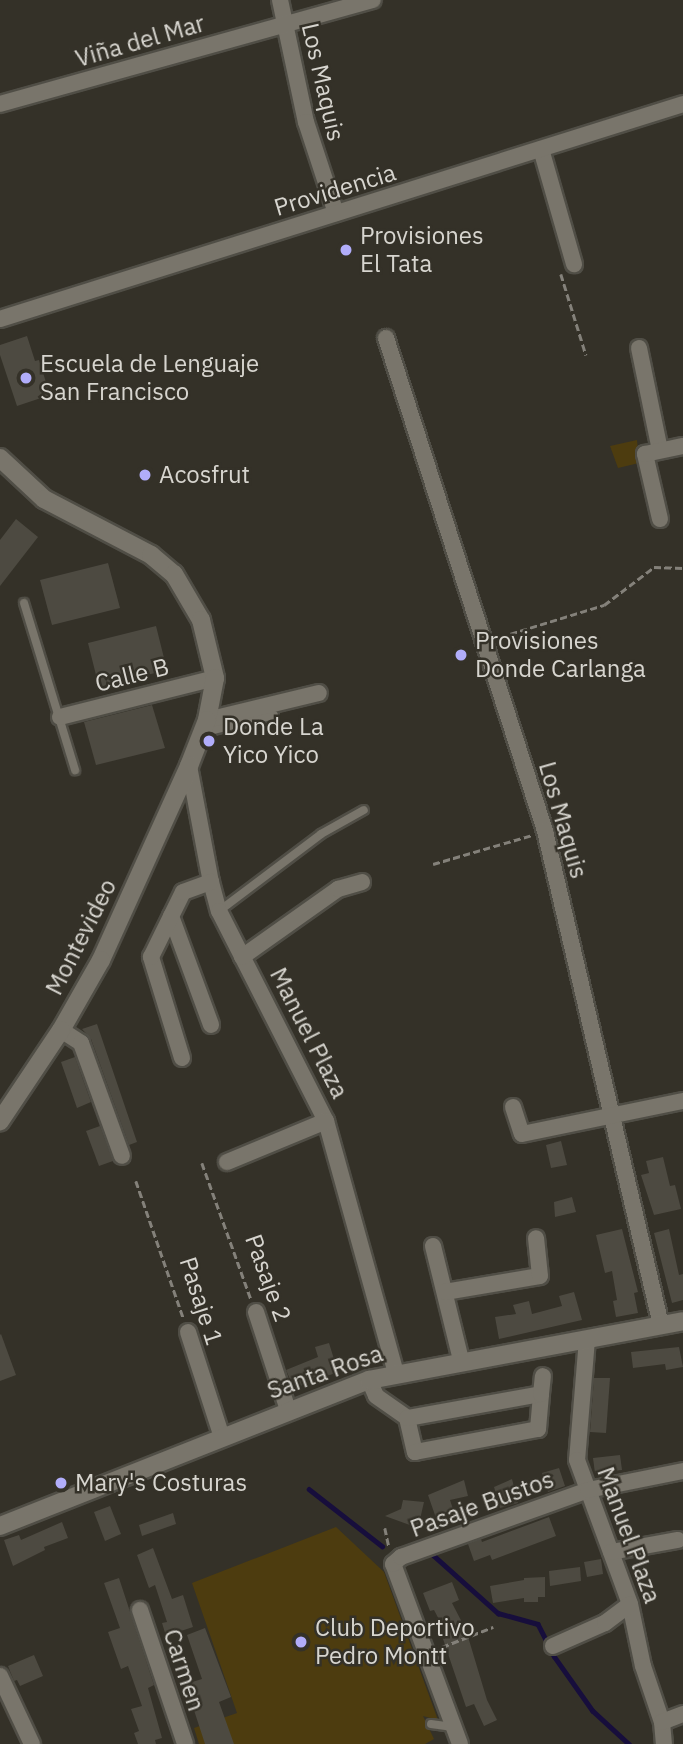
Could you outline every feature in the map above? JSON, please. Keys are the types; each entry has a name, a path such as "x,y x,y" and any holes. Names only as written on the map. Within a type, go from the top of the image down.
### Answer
{"street":[{"name":"Los Maquis","path":"280,0 306,122 336,213"},
{"name":"Viña del Mar","path":"0,104 373,0"},
{"name":"Providencia","path":"0,318 683,104"},
{"path":"541,149 574,264"},
{"name":"Los Maquis","path":"386,338 545,831 661,1325"},
{"path":"639,348 660,519"},
{"path":"653,452 683,446"},
{"path":"0,458 44,499 151,555 174,574 201,620 215,678 204,727 190,766"},
{"name":"Calle B","path":"60,717 215,678"},
{"path":"204,727 319,693"},
{"name":"Manuel Plaza","path":"190,766 211,882 219,911 326,1121 396,1373"},
{"name":"Montevideo","path":"0,1121 61,1030 101,960 190,766"},
{"path":"182,1058 150,962 183,892 211,882"},
{"path":"242,957 338,890 362,882"},
{"path":"170,916 212,1025"},
{"path":"61,1030 81,1043 122,1156"},
{"path":"513,1107 522,1134 612,1118 683,1101"},
{"path":"227,1162 326,1121"},
{"path":"445,1292 540,1276 536,1238"},
{"path":"433,1246 461,1360"},
{"name":"Pasaje 2","path":"256,1312 288,1410"},
{"name":"Santa Rosa","path":"0,1526 369,1380 461,1360 683,1321"},
{"name":"Pasaje 1","path":"188,1332 222,1437"},
{"name":"Manuel Plaza","path":"587,1339 576,1460 631,1604 643,1666 662,1722 663,1744"},
{"path":"369,1380 376,1396 407,1418 415,1452 538,1429 543,1376"},
{"path":"407,1418 541,1394"},
{"path":"588,1490 683,1471"},
{"name":"Pasaje Bustos","path":"425,1653 393,1564 401,1557 588,1490"},
{"path":"611,1552 678,1540"},
{"path":"553,1646 605,1623 631,1604"},
{"name":"Carmen","path":"141,1610 185,1744"},
{"path":"425,1653 460,1744"},
{"path":"0,1676 32,1744"},
{"path":"662,1722 683,1714"}],"lane":[{"path":"24,603 75,770"},
{"path":"204,727 274,715"},
{"path":"219,911 321,834 364,810"},
{"path":"431,1724 453,1727"}],"path":[{"path":"574,264 560,268 586,355"},
{"path":"483,642 604,605 654,567 683,568"},
{"path":"433,864 545,831"},
{"name":"Pasaje 2","path":"202,1163 256,1312"},
{"name":"Pasaje 1","path":"136,1181 188,1332"},
{"path":"425,1653 493,1628"}],"shaded area":[{"path":"637,440 639,463 618,468 610,446"},
{"name":"Club Deportivo Pedro Montt","path":"336,1527 384,1572 438,1720 423,1716 434,1739 425,1744 199,1744 194,1728 237,1713 192,1583"}],"building":[{"name":"Escuela de Lenguaje San Francisco","path":"27,336 35,361 39,360 50,395 17,406 0,355 0,345"},
{"path":"16,519 38,537 0,586 0,540"},
{"path":"108,563 120,608 52,625 40,580"},
{"path":"156,626 167,670 99,687 88,643"},
{"path":"152,705 165,748 96,765 84,722"},
{"path":"97,1024 137,1142 129,1145 91,1039 82,1029"},
{"path":"75,1057 91,1102 77,1108 61,1062"},
{"path":"100,1126 113,1161 99,1166 86,1131"},
{"path":"561,1141 567,1165 551,1168 546,1145"},
{"path":"663,1157 670,1186 675,1185 681,1209 654,1215 641,1175 649,1173 646,1161"},
{"path":"572,1197 576,1212 555,1217 554,1202"},
{"path":"622,1229 638,1292 634,1293 638,1313 616,1317 613,1301 617,1300 612,1271 605,1273 596,1235"},
{"path":"669,1229 679,1275 683,1274 683,1300 672,1303 654,1233"},
{"path":"574,1292 582,1320 499,1339 495,1317 516,1314 513,1305 529,1301 532,1314 562,1306 559,1296"},
{"path":"0,1335 16,1375 0,1381"},
{"path":"329,1343 338,1372 300,1386 298,1381 292,1384 286,1370 318,1357 315,1347"},
{"path":"679,1347 683,1367 666,1370 665,1364 633,1368 631,1352"},
{"path":"594,1378 610,1378 606,1433 590,1432"},
{"path":"620,1455 622,1470 595,1473 593,1458"},
{"path":"559,1468 565,1486 548,1492 542,1473"},
{"path":"512,1479 518,1503 500,1508 494,1487"},
{"path":"464,1480 468,1496 450,1500 454,1512 436,1518 428,1495"},
{"path":"403,1500 424,1502 418,1528 385,1516 401,1509"},
{"path":"110,1506 121,1534 105,1541 94,1512"},
{"path":"173,1513 176,1524 142,1536 139,1525"},
{"path":"549,1517 556,1536 492,1560 490,1555 474,1561 468,1544 481,1539 482,1542"},
{"path":"62,1522 68,1538 44,1547 45,1550 13,1566 4,1540 19,1535 21,1540"},
{"path":"153,1548 172,1599 183,1595 193,1627 166,1636 162,1623 167,1622 155,1585 149,1588 137,1555"},
{"path":"601,1559 603,1574 587,1577 584,1562"},
{"path":"580,1567 581,1581 550,1586 549,1571"},
{"path":"545,1577 545,1597 538,1597 538,1602 524,1602 524,1598 493,1603 490,1586 524,1578"},
{"path":"119,1578 154,1685 148,1688 162,1738 155,1740 156,1744 138,1744 134,1733 139,1731 131,1709 142,1706 128,1666 121,1669 108,1632 120,1628 104,1583"},
{"path":"452,1582 459,1600 452,1603 466,1630 487,1700 497,1720 484,1726 474,1704 466,1707 441,1633 445,1631 434,1610 430,1611 423,1593"},
{"path":"205,1628 231,1697 219,1702 234,1744 205,1744 191,1701 195,1700 189,1683 202,1679 187,1635"},
{"path":"34,1655 43,1676 20,1686 17,1680 14,1681 8,1666"}],"waterway":[{"path":"309,1489 382,1546"},
{"path":"432,1554 498,1613 538,1624 554,1656 593,1711 629,1744"}],"place":[{"name":"Provisiones El Tata","path":"346,250"},
{"name":"Escuela de Lenguaje San Francisco","path":"26,378"},
{"name":"Acosfrut","path":"145,475"},
{"name":"Provisiones Donde Carlanga","path":"461,655"},
{"name":"Donde La Yico Yico","path":"209,741"},
{"name":"Mary's Costuras","path":"61,1483"},
{"name":"Club Deportivo Pedro Montt","path":"301,1642"}]}
